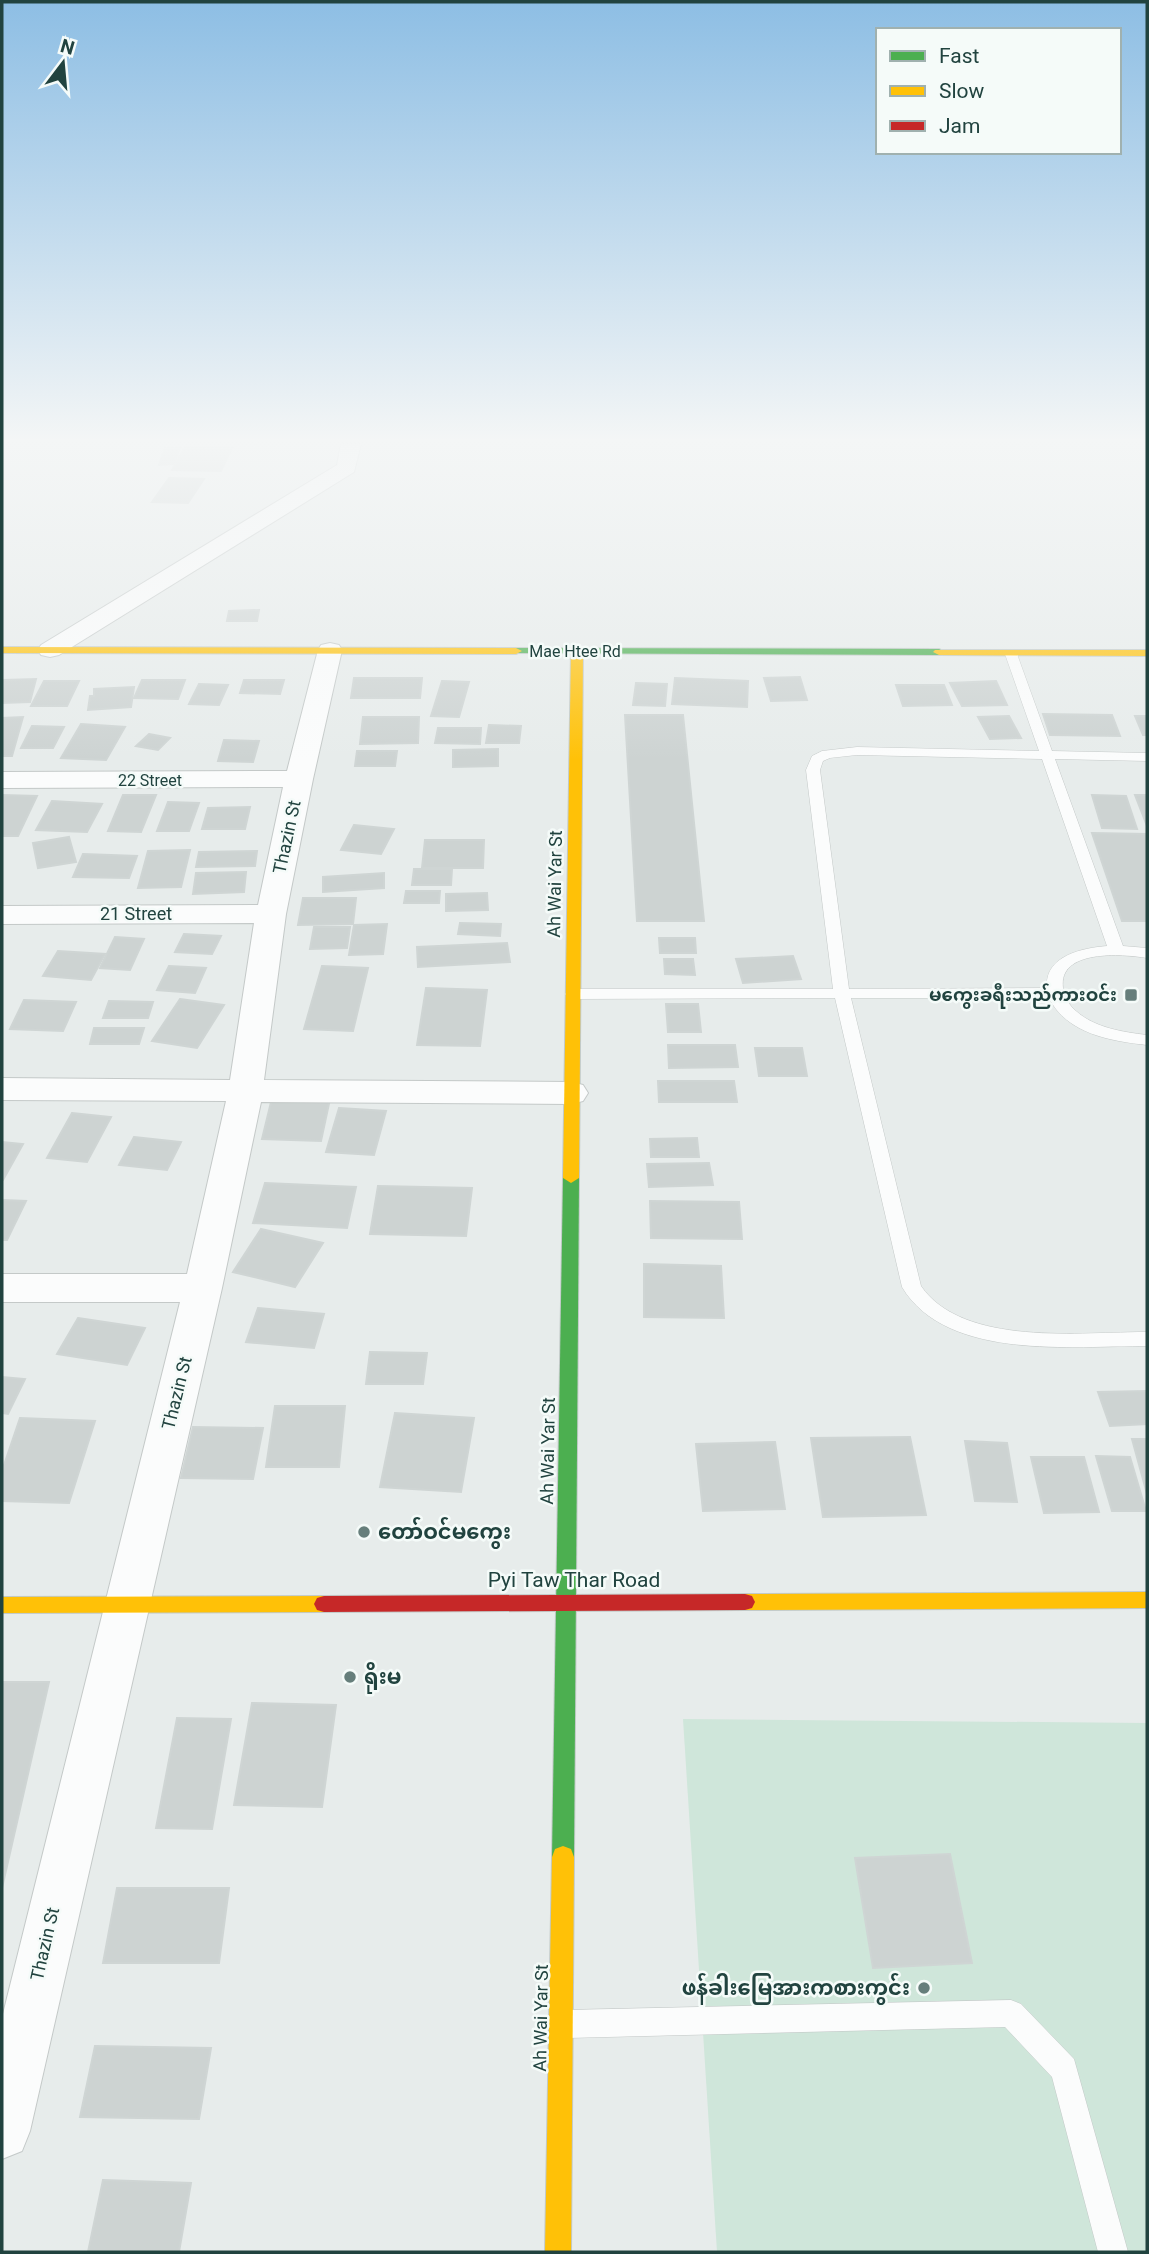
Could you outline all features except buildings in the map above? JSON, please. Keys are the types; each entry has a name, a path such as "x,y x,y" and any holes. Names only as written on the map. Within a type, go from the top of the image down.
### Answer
{"street":[{"path":"50,650 215,549"},
{"name":"Mae Htee Rd","path":"2,650 1147,653"},
{"name":"Thazin St","path":"5,2097 203,1288 246,1089 271,914 299,779 330,650"},
{"name":"Ah Wai Yar St","path":"558,2252 577,650"},
{"name":"22 Street","path":"2,780 299,779"},
{"name":"21 Street","path":"2,915 271,914"},
{"path":"2,1088 572,1093"},
{"path":"2,1288 203,1288"},
{"name":"Pyi Taw Thar Road","path":"2,1605 1147,1600"}],"lane":[{"path":"1011,654 1116,949"},
{"path":"1147,757 857,751 827,754 817,759 813,770 842,995 912,1287 928,1308 957,1324 995,1336 1147,1339"},
{"path":"1147,953 1116,949 1097,950 1067,961 1054,981 1054,993 1072,1016 1088,1026 1128,1038 1147,1040"},
{"path":"573,994 1054,993"},
{"path":"561,2024 1011,2013 1064,2069 1112,2252"}],"green space":[{"name":"ဖန်ခါးမြေအားကစားကွင်း","path":"683,1719 1147,1723 1147,2252 717,2252"}],"traffic: fast":[{"path":"516,651 939,652"},
{"path":"563,1857 571,1178"}],"traffic: slow":[{"path":"2,650 516,651"},
{"path":"571,1178 577,650"},
{"path":"939,652 1147,653"},
{"path":"745,1602 1147,1600"},
{"path":"2,1605 324,1604"},
{"path":"558,2252 563,1857"}],"traffic: jam":[{"path":"324,1604 745,1602"}],"place":[{"name":"မကွေးခရီးသည်ကားဝင်း","path":"1131,995"},
{"name":"တော်ဝင်မကွေး","path":"364,1532"},
{"name":"ရိုးမ","path":"350,1677"},
{"name":"ဖန်ခါးမြေအားကစားကွင်း","path":"924,1988"}]}
